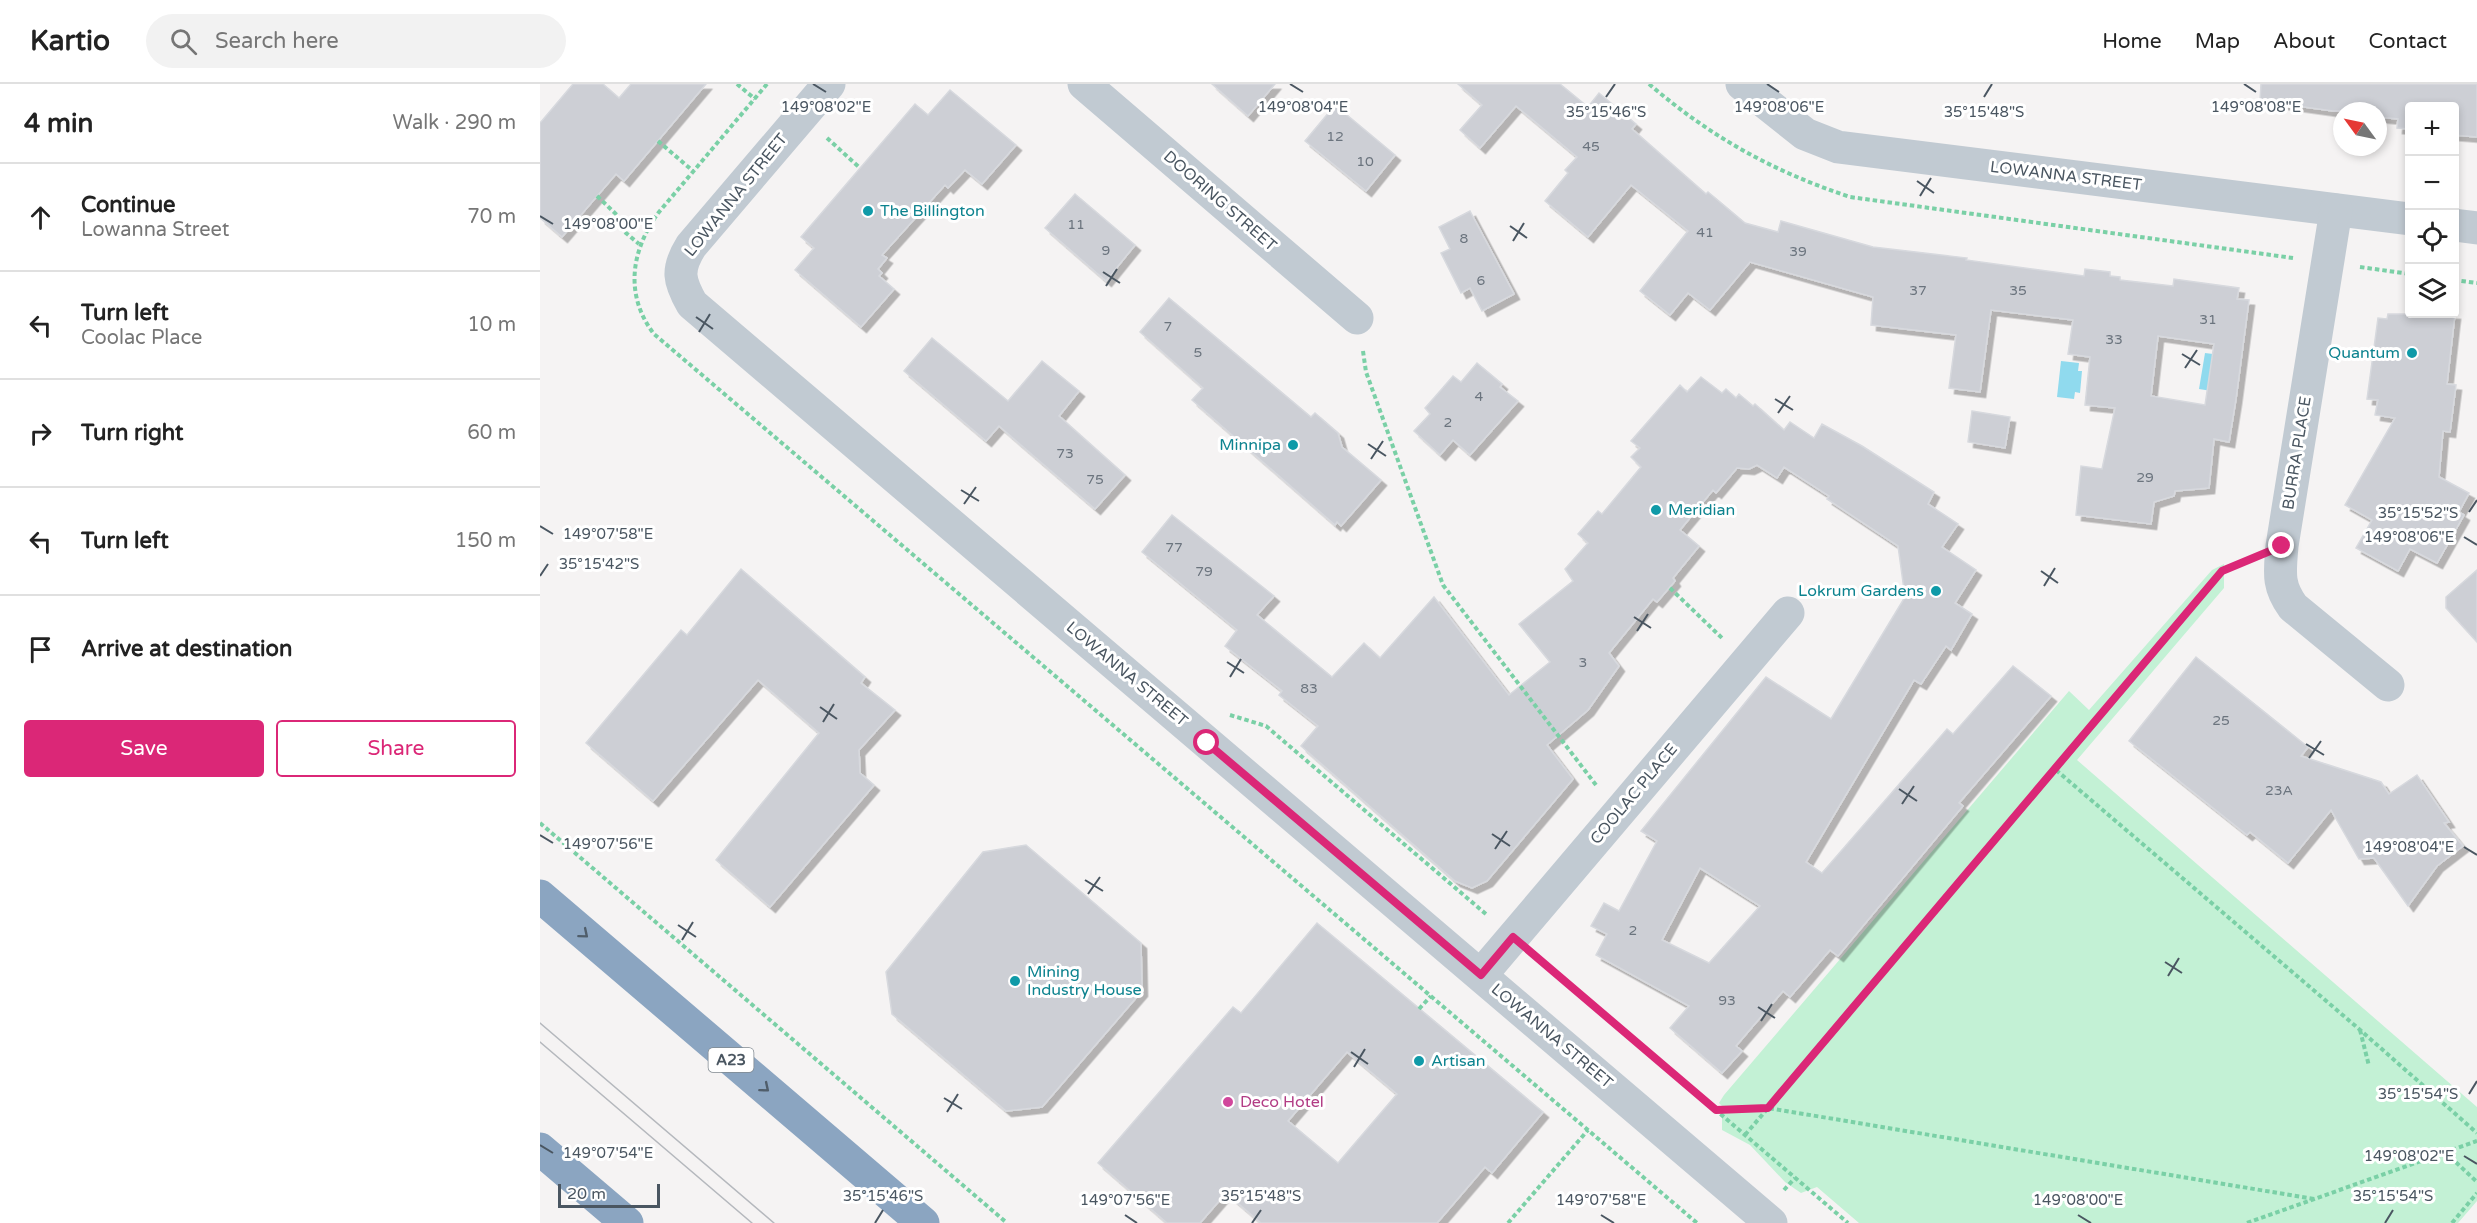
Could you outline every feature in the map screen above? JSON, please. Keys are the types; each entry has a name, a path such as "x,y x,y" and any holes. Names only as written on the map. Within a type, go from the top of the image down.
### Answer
{"highway":[{"name":"A23","path":"540,896 923,1223"},
{"path":"543,1155 627,1223"}],"street":[{"name":"LOWANNA STREET","path":"829,84 691,246 683,259 680,272 682,286 692,304 1771,1223"},
{"name":"DOORING STREET","path":"1084,84 1357,318"},
{"name":"LOWANNA STREET","path":"1743,84 1805,134 1838,147 2405,219"},
{"name":"BURRA PLACE","path":"2336,210 2282,546 2279,579 2284,595 2293,607 2388,685"},
{"path":"2459,226 2477,228"},
{"name":"COOLAC PLACE","path":"1481,975 1788,613"}],"path":[{"path":"737,84 755,99"},
{"path":"767,84 653,219 639,245 634,280 636,295 643,320 654,334 1697,1223"},
{"path":"1649,84 1686,115 1736,148 1814,185 1850,197 2405,273"},
{"path":"820,133 860,168"},
{"path":"658,141 693,171"},
{"path":"597,196 618,216 613,222 639,245"},
{"path":"2459,281 2477,283"},
{"path":"1357,318 1366,372 1443,585 1618,814"},
{"path":"1745,1135 2222,571 2282,546"},
{"path":"1670,588 1747,662"},
{"path":"1221,712 1266,726 1848,1223"},
{"path":"2056,770 2477,1133"},
{"path":"540,823 1007,1223"},
{"path":"1419,1009 1431,996"},
{"path":"2359,1029 2369,1066"},
{"path":"1716,1110 1768,1108 2314,1199"},
{"path":"1508,1223 1588,1130"},
{"path":"2247,1223 2474,1142 2477,1148"},
{"path":"2445,1152 2477,1182"},
{"path":"2452,1223 2477,1193"}],"green space":[{"path":"2224,564 2224,588 2077,760 2477,1107 2477,1201 2458,1223 1859,1223 1817,1187 1801,1193 1785,1182 1750,1145 1722,1130 1722,1106 1719,1103 1724,1095 2069,691 2089,710 2212,570"}],"water":[{"path":"2205,353 2229,356 2224,393 2199,389"},
{"path":"2061,361 2079,363 2078,371 2082,371 2080,393 2075,392 2074,399 2057,397"}],"building":[{"path":"573,84 603,84 619,98 631,84 706,84 624,181 616,174 562,237 540,218 540,123"},
{"path":"1212,84 1275,84 1248,116"},
{"path":"1458,84 1560,84 1588,107 1599,93 1636,124 1632,129 1706,194 1708,192 1745,223 1778,232 1781,221 1873,247 1967,258 1966,260 2084,276 2085,269 2110,272 2110,276 2120,277 2120,280 2173,286 2174,279 2239,288 2237,299 2249,300 2236,399 2229,442 2214,439 2209,488 2175,491 2174,496 2154,502 2151,524 2076,515 2081,466 2102,469 2115,408 2085,405 2090,357 2068,354 2073,320 1991,310 1980,392 1949,388 1956,335 1871,325 1873,297 1750,262 1710,310 1688,293 1670,315 1640,291 1688,231 1631,185 1588,237 1545,201 1568,173 1565,170 1577,157 1516,106 1480,148 1460,130 1482,105","holes":["2158,336 2214,344 2205,405 2151,396"]},
{"path":"2261,84 2477,84 2477,137 2459,135 2459,102 2405,102 2405,129 2397,128 2398,119 2387,118 2387,102 2333,102 2333,111 2260,101"},
{"name":"The Billington","path":"950,90 1016,145 982,184 965,170 948,188 945,185 882,255 887,258 878,269 882,273 879,276 894,289 861,327 795,270 814,248 801,237 915,104 928,115"},
{"path":"1335,105 1395,155 1366,191 1305,141"},
{"path":"1075,194 1135,245 1106,281 1045,228"},
{"path":"1470,211 1514,294 1482,311 1470,288 1461,293 1441,253 1450,249 1439,227"},
{"path":"1169,298 1311,417 1315,413 1338,433 1342,447 1381,480 1341,526 1337,522 1335,525 1192,400 1203,388 1140,332"},
{"path":"2388,314 2405,314 2405,318 2455,318 2447,384 2456,385 2450,432 2443,431 2439,477 2469,493 2459,512 2464,515 2437,563 2410,549 2398,571 2356,548 2372,520 2345,505 2395,418 2375,415 2378,400 2367,399 2378,318 2387,319"},
{"path":"932,338 1008,401 1042,361 1079,391 1059,416 1125,475 1095,509 999,426 986,441 904,371"},
{"path":"1477,363 1502,384 1500,387 1518,401 1470,455 1453,440 1440,455 1414,431 1430,414 1425,408 1453,376 1461,382"},
{"path":"1701,377 1722,393 1726,389 1736,398 1739,394 1753,406 1755,404 1784,430 1790,422 1814,438 1822,424 1862,446 1934,492 1928,504 1958,524 1942,547 1976,570 1955,603 1972,614 1951,650 1946,646 1921,684 1914,680 1806,862 1822,873 1947,729 1953,734 2013,666 2051,696 1959,803 1963,806 1838,956 1830,950 1790,997 1783,991 1736,1046 1742,1051 1722,1073 1670,1028 1689,1006 1596,955 1607,934 1591,926 1604,903 1619,911 1657,841 1641,831 1766,677 1831,719 1905,597 1898,546 1827,499 1829,496 1784,467 1777,478 1757,465 1749,469 1737,468 1716,493 1713,490 1680,530 1699,546 1673,578 1675,581 1657,602 1653,599 1609,653 1619,666 1588,710 1547,745 1573,779 1487,881 1472,888 1455,881 1301,746 1318,726 1279,695 1282,691 1225,646 1237,630 1142,552 1172,515 1274,596 1257,615 1332,677 1364,643 1380,658 1434,597 1509,695 1550,662 1519,624 1573,581 1565,569 1588,543 1578,534 1598,511 1602,514 1641,467 1631,457 1640,448 1631,441 1680,385 1687,392","holes":["1700,868 1760,906 1709,963 1662,940"]},
{"path":"1972,411 2010,417 2005,448 1968,442"},
{"path":"741,569 865,677 861,683 895,710 859,750 860,773 874,785 770,907 716,860 819,733 758,680 653,801 586,743 681,630 687,635"},
{"path":"2477,570 2477,642 2446,608 2446,597"},
{"path":"2196,657 2308,747 2301,756 2381,782 2389,794 2417,775 2449,822 2444,823 2463,846 2437,866 2408,906 2374,858 2359,859 2331,810 2288,863 2250,832 2247,835 2129,741"},
{"name":"Mining Industry House","path":"1026,845 1141,943 1142,991 1042,1107 1006,1111 892,1014 886,972 983,852"},
{"path":"1317,923 1543,1112 1492,1173 1485,1167 1437,1223 1261,1223 1226,1193 1200,1223 1167,1223 1098,1163 1233,1007 1241,1013","holes":["1347,1052 1397,1094 1338,1163 1288,1121"]}],"tram line":[{"path":"540,1023 774,1223"},
{"path":"540,1042 752,1223"}],"place":[{"name":"The Billington","path":"868,211"},
{"name":"Quantum","path":"2412,353"},
{"name":"Minnipa","path":"1293,445"},
{"name":"Meridian","path":"1656,510"},
{"name":"Lokrum Gardens","path":"1936,591"},
{"name":"Mining Industry House","path":"1015,981"},
{"name":"Artisan","path":"1419,1061"},
{"name":"Deco Hotel","path":"1228,1102"}],"route":[{"path":"1207,743 1481,975 1513,937 1716,1110 1768,1108 2222,571 2282,546"}]}
